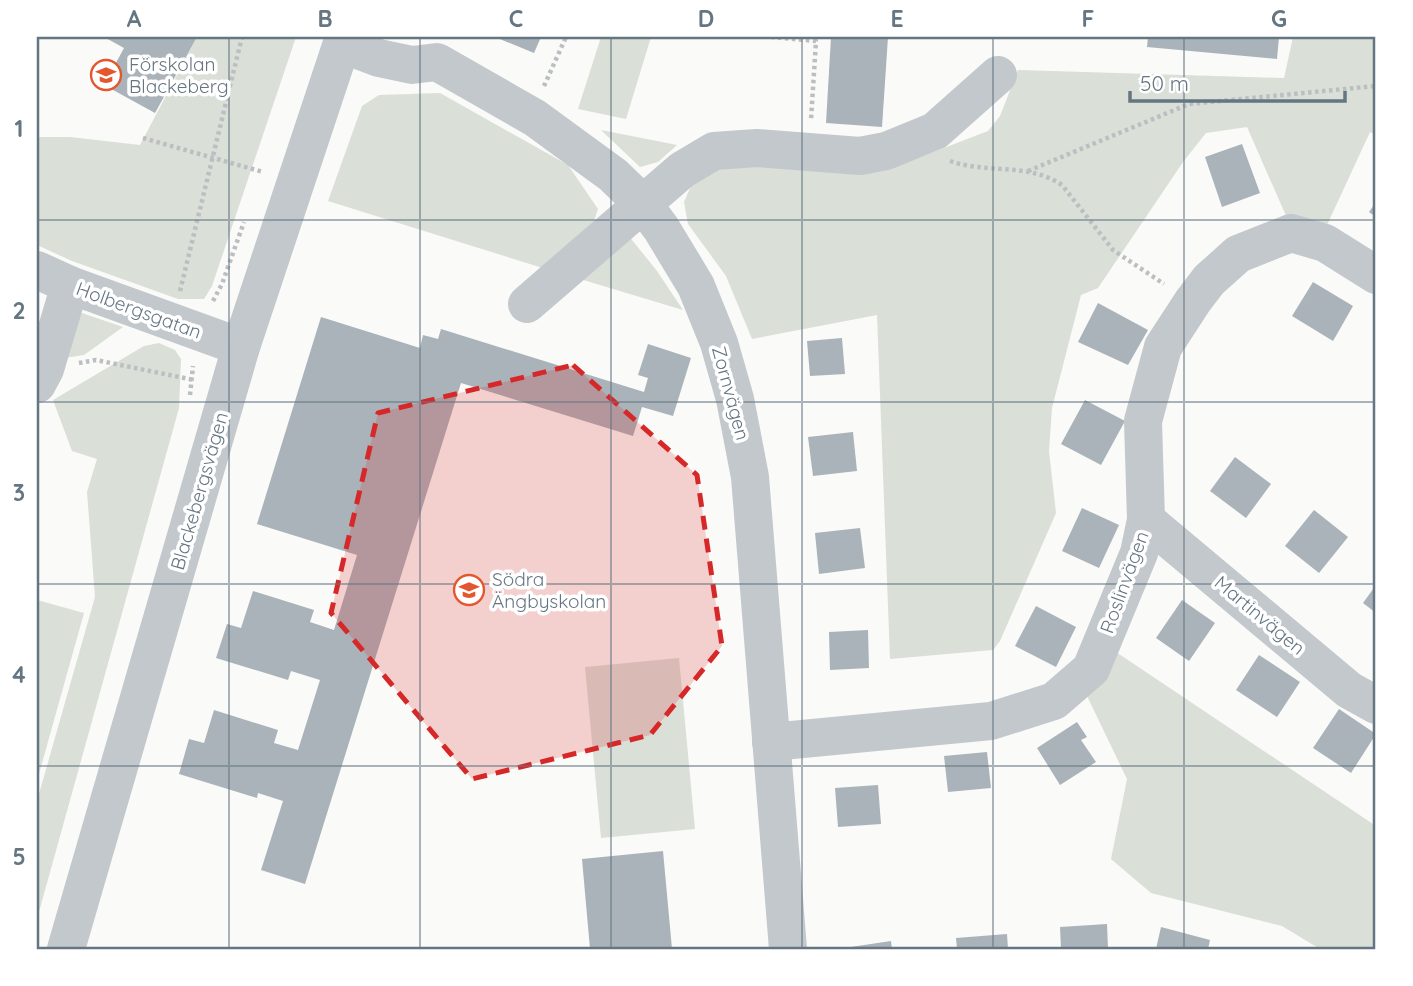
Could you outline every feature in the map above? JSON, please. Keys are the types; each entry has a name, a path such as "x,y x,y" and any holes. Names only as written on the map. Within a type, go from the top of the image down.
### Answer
{"street":[{"name":"Zornvägen","path":"343,40 379,58 412,65 444,49 530,116 613,175 661,228 696,286 719,343 735,399 750,477 788,949"},
{"name":"Blackebergsvägen","path":"66,949 241,347 343,40"},
{"path":"527,304 682,170 714,151 757,148 860,156 887,151 935,131 998,75"},
{"name":"Roslinvägen","path":"771,742 991,722 1054,701 1091,670 1139,553 1146,520 1143,421 1163,347 1209,280 1238,254 1291,233 1325,243 1376,275"},
{"path":"41,376 53,277"},
{"name":"Holbergsgatan","path":"53,277 241,347"},
{"name":"Martinvägen","path":"1146,520 1349,690 1376,705"}],"path":[{"path":"198,331 178,299 242,37"},
{"path":"530,116 566,37"},
{"path":"771,37 816,41 808,153"},
{"path":"1028,170 1189,103 1376,86"},
{"path":"143,138 263,172"},
{"path":"917,138 952,162 1028,170 1052,178 1062,185 1113,250 1174,290"},
{"path":"41,376 96,360 229,390"}],"highlighted area":[{"path":"573,365 697,475 722,646 650,735 472,779 331,613 378,413"}],"shaded area":[{"path":"197,37 296,37 212,286 204,299 178,299 72,261 37,245 37,137 70,137 140,145"},
{"path":"601,37 651,37 626,119 578,109"},
{"path":"1293,37 1376,37 1376,135 1370,132 1327,225 1287,218 1247,127 1206,133 1183,162 1098,288 1081,295 1052,408 1049,451 1056,513 1000,641 993,650 890,659 877,315 752,339 726,276 688,224 684,202 694,179 736,163 905,163 988,131 1000,116 1018,70 1284,78"},
{"path":"440,93 568,165 598,209 594,221 546,269 328,201 362,106 379,95"},
{"path":"601,130 677,145 658,162 640,167"},
{"path":"628,235 657,271 683,310 570,276"},
{"path":"73,310 123,327 84,355 58,359"},
{"path":"159,343 175,350 181,359 179,408 37,919 37,801 95,597 87,492 97,459 72,451 53,400 144,346"},
{"path":"37,600 84,613 37,781"},
{"path":"1116,652 1376,826 1376,949 1320,949 1282,926 1151,893 1111,859 1127,779 1087,696"},
{"path":"679,658 695,829 601,838 585,667"}],"building":[{"path":"104,37 197,37 155,113 104,85 124,48"},
{"path":"495,37 541,37 534,53"},
{"path":"831,37 888,37 882,127 826,123"},
{"path":"1148,37 1279,37 1277,59 1147,47"},
{"path":"1242,144 1260,193 1222,207 1205,157"},
{"path":"1376,202 1376,217 1369,212"},
{"path":"1313,282 1353,306 1333,341 1292,316"},
{"path":"1098,303 1148,330 1128,365 1078,342"},
{"path":"321,317 420,348 423,335 438,339 441,329 644,392 648,378 638,375 648,344 691,358 673,416 642,407 633,436 461,383 305,884 261,870 283,801 258,793 257,798 179,774 189,739 204,743 214,710 278,730 274,743 298,750 320,680 291,671 288,680 216,658 227,624 241,628 253,591 314,610 310,622 334,630 357,555 257,524"},
{"path":"842,338 845,374 810,376 807,341"},
{"path":"1085,400 1125,421 1101,465 1061,444"},
{"path":"853,432 857,471 813,476 808,437"},
{"path":"1235,457 1271,484 1246,518 1210,491"},
{"path":"1082,508 1119,525 1099,568 1062,551"},
{"path":"1314,510 1348,537 1319,573 1285,546"},
{"path":"860,528 865,568 819,574 815,533"},
{"path":"1376,585 1376,613 1363,603"},
{"path":"1182,600 1215,623 1189,661 1156,638"},
{"path":"1036,606 1076,627 1056,667 1015,646"},
{"path":"868,630 869,668 830,670 829,632"},
{"path":"1259,655 1300,682 1277,717 1236,690"},
{"path":"1339,709 1376,734 1351,773 1313,748"},
{"path":"1077,722 1087,737 1081,740 1096,762 1060,785 1037,748"},
{"path":"987,752 991,788 948,792 944,756"},
{"path":"878,785 881,824 838,827 835,788"},
{"path":"663,851 672,949 590,949 582,859"},
{"path":"1107,924 1108,949 1061,949 1060,927"},
{"path":"1161,927 1210,940 1208,949 1156,949"},
{"path":"1007,934 1008,949 957,949 956,938"},
{"path":"891,941 892,949 844,948"}],"place":[{"name":"Förskolan Blackeberg","path":"106,75"},
{"name":"Södra Ängbyskolan","path":"469,590"}]}
